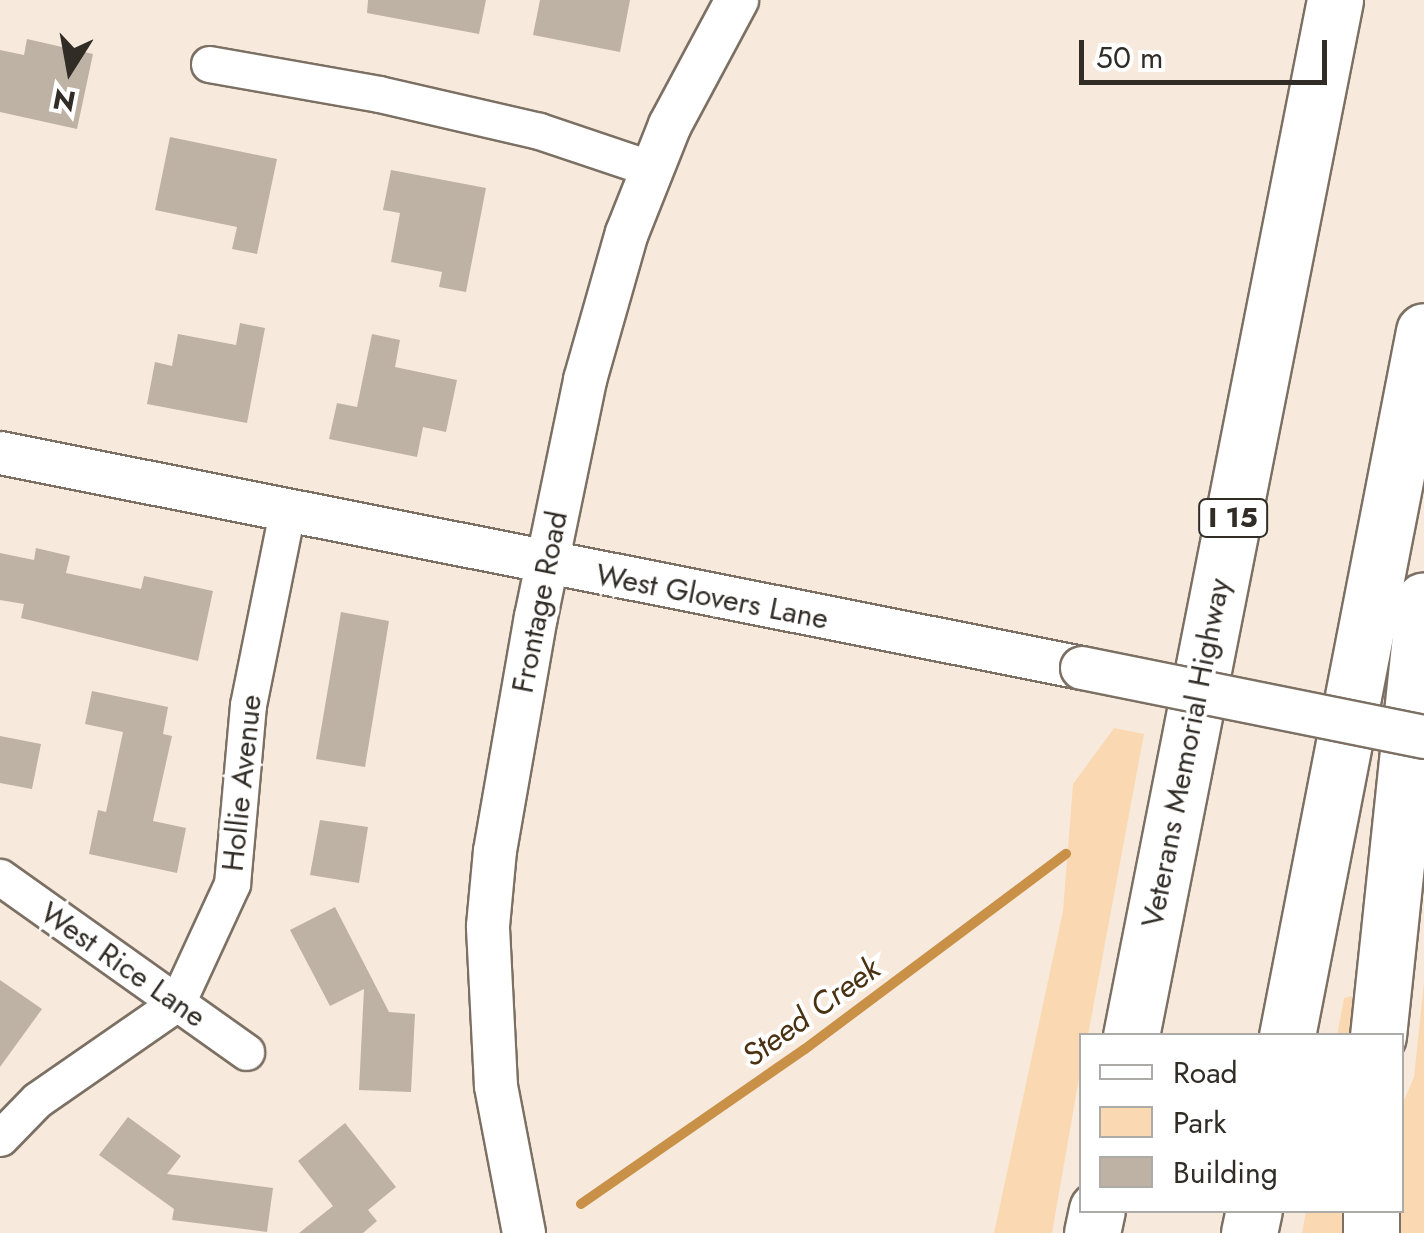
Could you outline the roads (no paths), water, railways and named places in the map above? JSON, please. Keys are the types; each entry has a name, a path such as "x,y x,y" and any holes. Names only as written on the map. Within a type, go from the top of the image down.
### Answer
{"highway":[{"name":"Veterans Memorial Highway","path":"1132,1033 1335,0"},
{"path":"1289,1033 1424,331"},
{"path":"1378,1033 1424,600"}],"street":[{"name":"Frontage Road","path":"524,1233 496,1086 488,926 496,851 545,565 598,325 652,169 703,58 737,0"},
{"path":"209,64 378,94 521,127 652,169"},
{"name":"West Glovers Lane","path":"0,454 1424,737"},
{"name":"Hollie Avenue","path":"177,1003 232,884 248,705 287,510"},
{"name":"West Rice Lane","path":"0,877 246,1052"},
{"path":"0,1138 37,1100 177,1003"}],"waterway":[{"name":"Steed Creek","path":"581,1204 805,1049 1066,854"}]}
